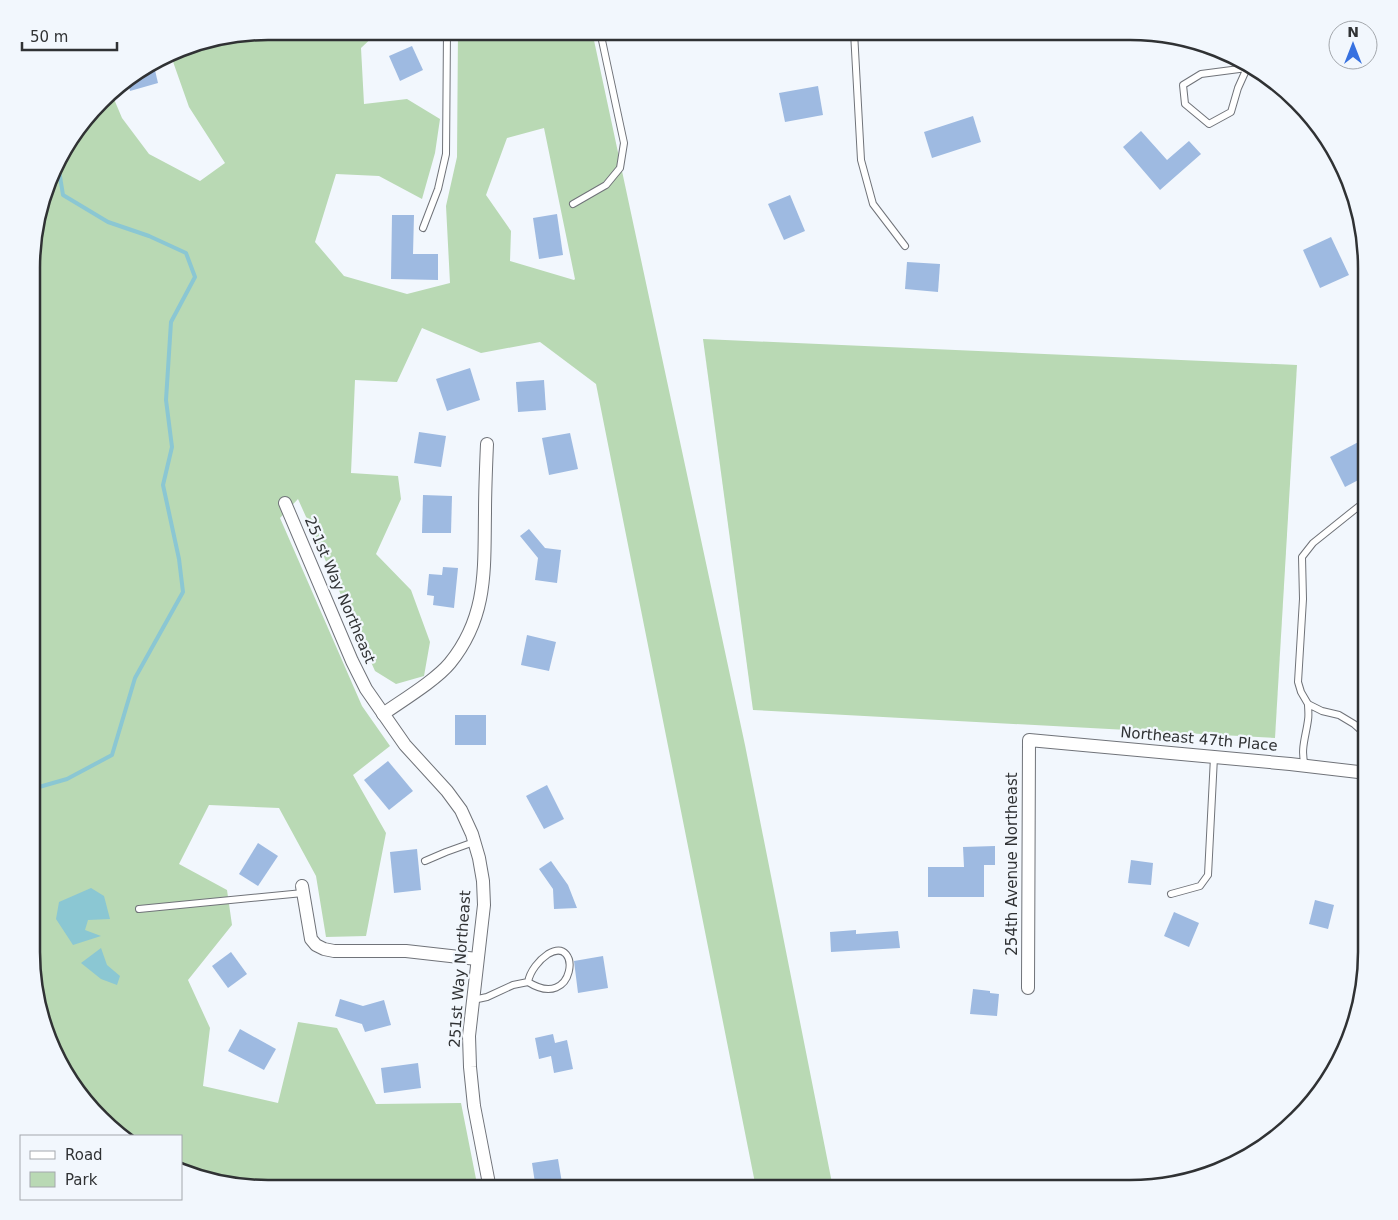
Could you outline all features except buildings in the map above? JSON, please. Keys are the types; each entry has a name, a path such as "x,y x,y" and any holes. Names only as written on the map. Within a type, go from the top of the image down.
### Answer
{"street":[{"path":"383,714 450,664 466,641 478,611 483,585 487,444"},
{"name":"251st Way Northeast","path":"286,503 366,689 405,745 447,791 461,810 474,842 483,881 484,905 469,1036 470,1067 474,1106 488,1180"},
{"name":"Northeast 47th Place","path":"1029,740 1305,765 1358,772"},
{"name":"254th Avenue Northeast","path":"1028,988 1029,740"},
{"path":"302,890 311,939 316,945 324,949 347,952 406,951 477,959"}],"lane":[{"path":"423,228 438,189 446,154 448,40"},
{"path":"573,204 606,186 620,168 624,143 602,40"},
{"path":"854,40 861,160 873,204 905,246"},
{"path":"1239,68 1201,74 1183,85 1186,104 1209,124 1231,112 1238,88 1246,72"},
{"path":"1305,765 1303,747 1308,719 1308,704 1298,682 1303,599 1302,557 1313,543 1358,507"},
{"path":"1308,704 1322,711 1339,715 1358,728"},
{"path":"1171,894 1200,886 1208,875 1214,757"},
{"path":"425,861 474,842"},
{"path":"138,908 302,890"},
{"path":"473,1000 487,997 513,985 528,982 537,988 550,989 562,984 568,973 570,961 566,954 560,951 545,956 534,969 528,982"}],"green space":[{"path":"253,40 369,40 361,48 364,104 407,99 440,119 435,153 422,199 379,176 336,174 315,242 344,276 407,294 450,283 446,206 457,157 458,40 594,40 745,745 831,1180 754,1180 596,384 540,342 481,353 422,328 397,382 355,380 351,473 398,476 401,499 376,554 411,590 430,642 424,676 396,684 375,671 298,499 280,518 362,706 390,746 353,775 386,833 366,936 326,937 316,876 279,808 209,805 179,864 227,890 232,925 188,980 210,1028 203,1086 278,1103 298,1022 337,1028 376,1104 461,1103 476,1180 253,1180 224,1176 182,1163 182,1135 132,1135 107,1113 78,1079 57,1039 52,1025 44,996 40,967 40,253 44,224 57,181 78,141 114,100 122,118 149,154 200,181 225,163 189,107 173,61 181,57 224,44","holes":["544,128 574,280 510,261 511,231 486,195 507,138"]},
{"path":"703,339 1297,365 1275,738 753,710"}],"water":[{"path":"91,888 104,896 110,919 88,920 85,930 101,936 73,945 56,919 59,902"},
{"path":"101,948 107,965 120,976 117,985 101,979 81,963"}],"waterway":[{"path":"40,787 67,779 112,755 135,678 183,592 179,559 163,485 172,447 166,400 171,322 195,277 186,253 149,236 108,222 63,195 60,175"}]}
